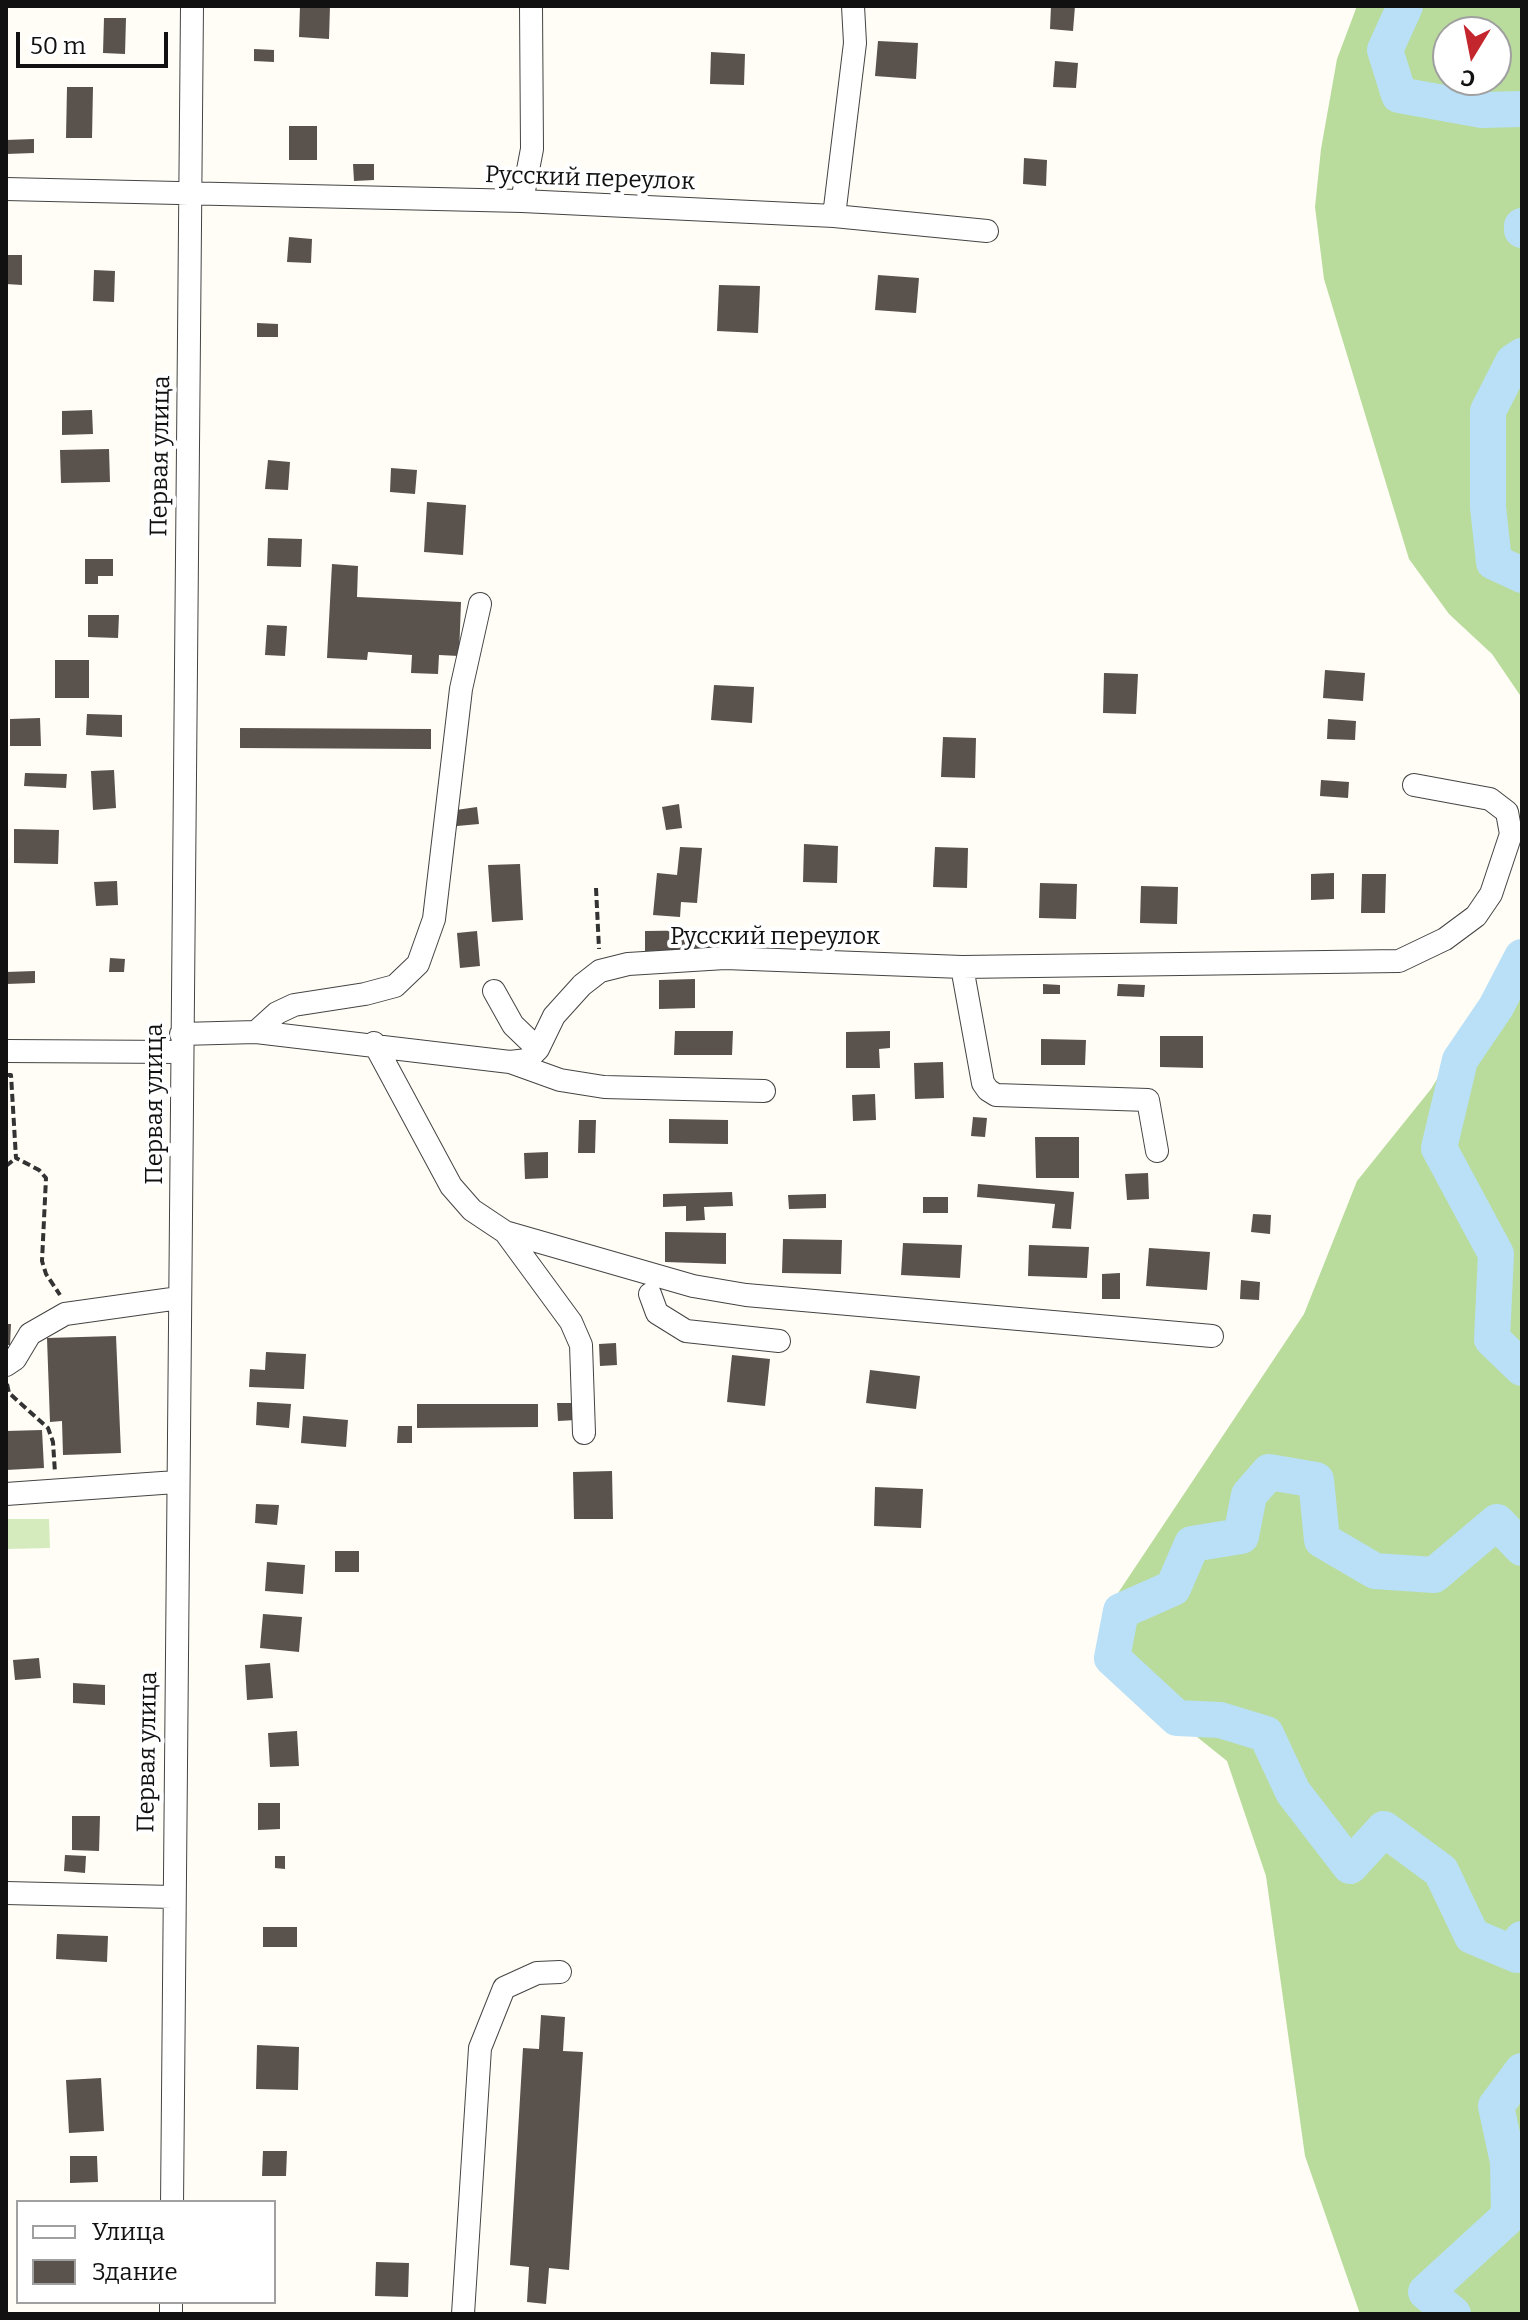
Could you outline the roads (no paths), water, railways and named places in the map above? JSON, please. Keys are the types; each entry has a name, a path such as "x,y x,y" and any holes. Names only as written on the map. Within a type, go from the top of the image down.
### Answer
{"street":[{"name":"Первая улица","path":"172,2200 172,1897 192,6"},
{"path":"522,201 532,149 531,6"},
{"path":"834,216 855,43 853,6"},
{"name":"Русский переулок","path":"6,189 522,201 834,216 987,231"},
{"path":"256,1032 277,1013 294,1005 395,986 418,964 434,919 461,689 480,604"},
{"name":"Русский переулок","path":"538,1049 554,1016 600,971 628,964 725,958 962,967 1399,961 1445,939 1476,916 1491,894 1511,834 1507,812 1490,799 1414,785"},
{"path":"962,967 983,1083 988,1090 996,1095 1148,1100 1157,1151"},
{"path":"494,991 513,1025 538,1049 527,1060 510,1062"},
{"path":"6,1051 181,1043 256,1032 374,1043 510,1062 560,1080 604,1087 764,1091"},
{"path":"374,1043 451,1186 472,1210 505,1232 693,1286 746,1295 1212,1336"},
{"path":"505,1232 581,1345 584,1433"},
{"path":"650,1294 657,1313 686,1331 779,1341"},
{"path":"6,1365 15,1359 30,1334 74,1312 116,1310 179,1298"},
{"path":"6,1494 176,1482"},
{"path":"6,1893 172,1897"},
{"path":"463,2314 480,2048 504,1988 524,1977 560,1972"}],"waterway":[{"path":"1405,6 1385,50 1399,95 1482,110 1522,109"},
{"path":"1522,356 1513,362 1488,411 1488,507 1494,562 1522,575"},
{"path":"1522,957 1496,1007 1460,1060 1439,1148 1496,1254 1492,1339 1522,1368"},
{"path":"1522,1548 1497,1522 1434,1575 1375,1571 1322,1540 1316,1480 1269,1472 1249,1495 1241,1536 1192,1544 1173,1588 1121,1611 1112,1658 1177,1718 1220,1720 1266,1734 1293,1792 1350,1866 1384,1829 1441,1871 1472,1936 1517,1955 1522,1939"},
{"path":"1453,2314 1426,2292 1509,2216 1508,2162 1496,2106 1522,2071"}]}
